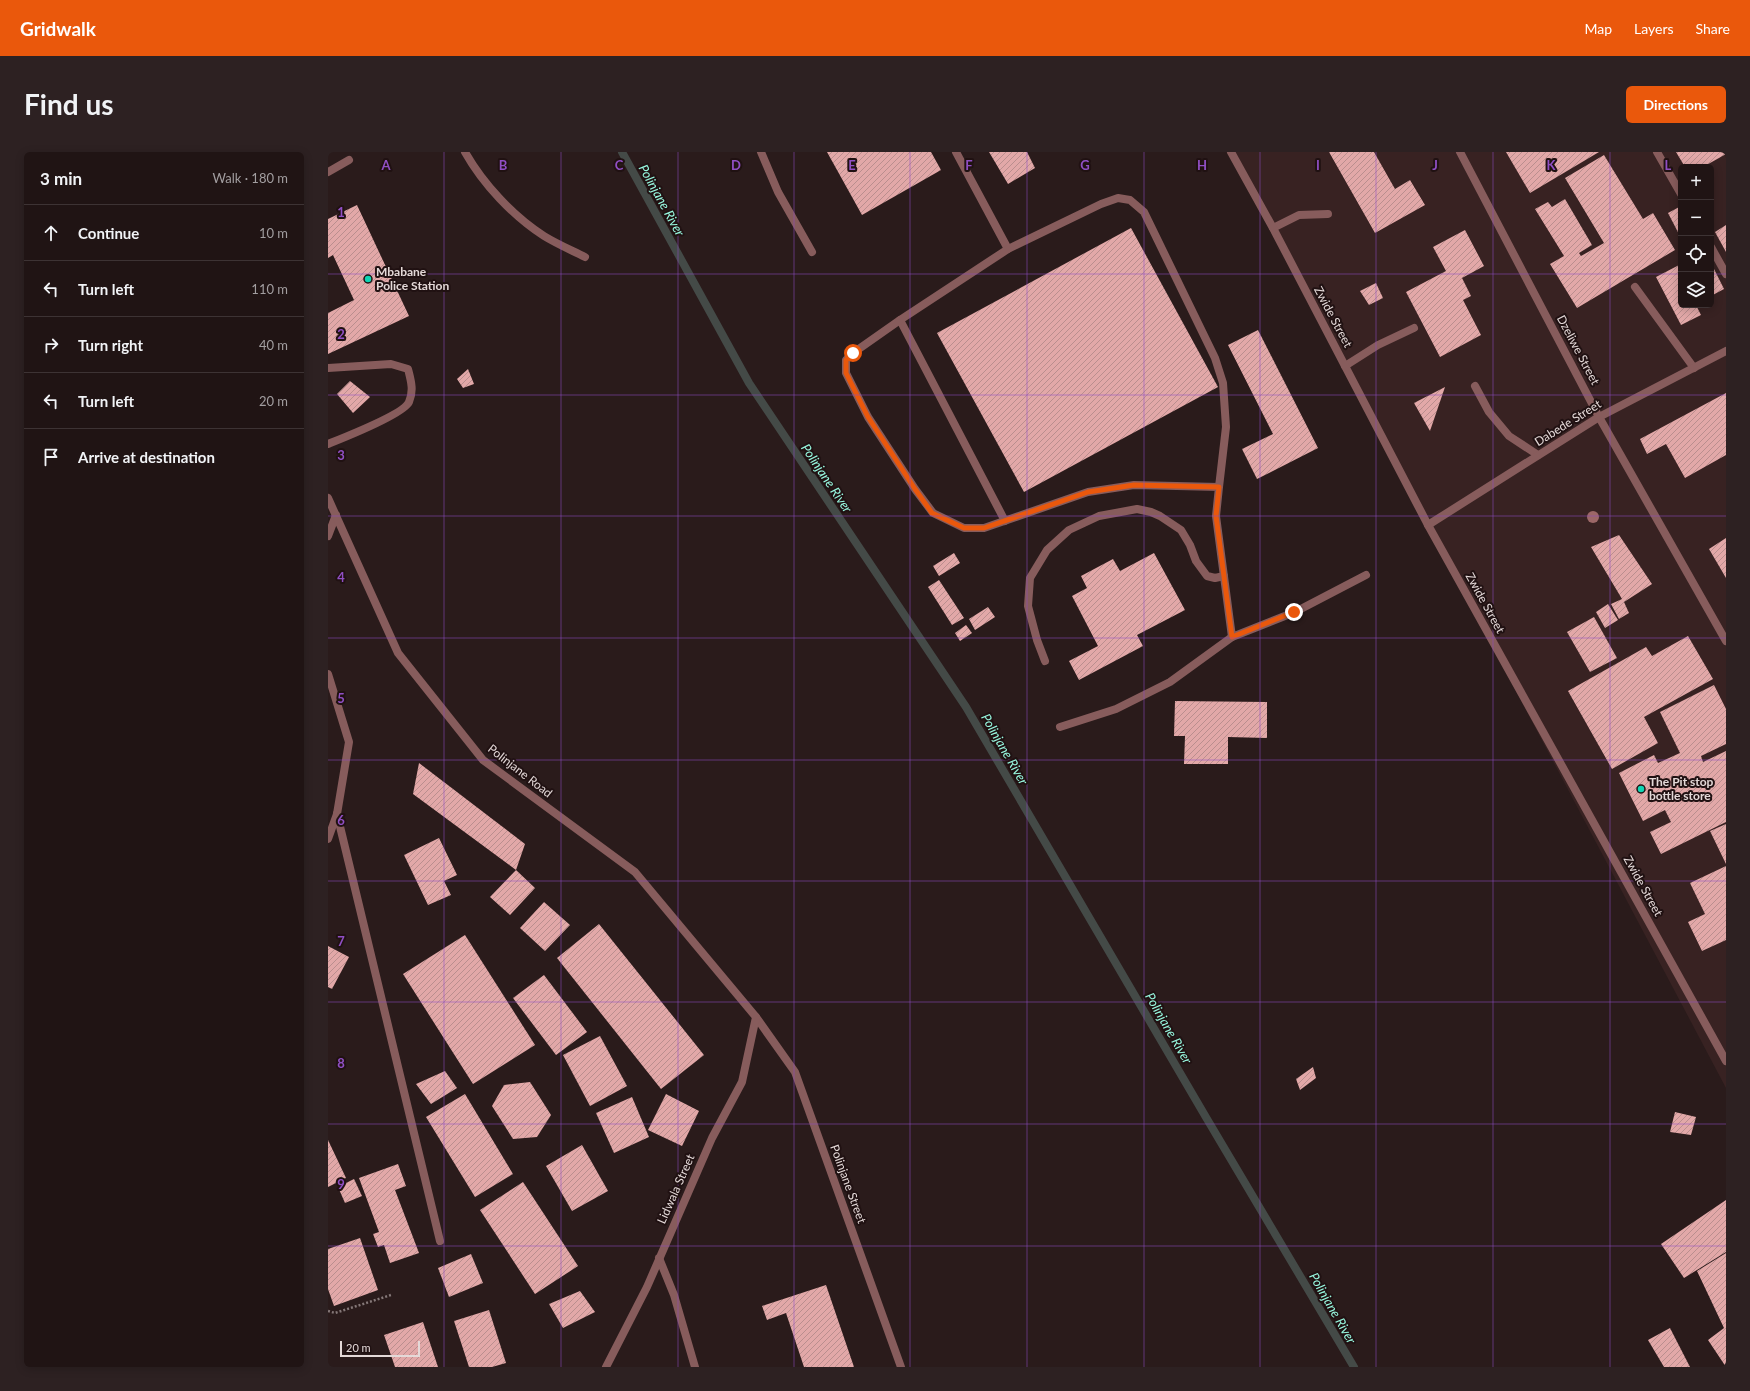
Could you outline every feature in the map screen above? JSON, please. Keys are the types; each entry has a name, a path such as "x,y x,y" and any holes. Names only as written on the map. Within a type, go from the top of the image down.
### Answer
{"street":[{"path":"465,152 471,163 508,208 544,235 585,257"},
{"path":"761,152 778,192 812,252"},
{"path":"956,152 1008,249"},
{"name":"Zwide Street","path":"1231,152 1273,228 1428,525 1726,1060"},
{"name":"Dzeliwe Street","path":"1460,152 1599,417 1726,641"},
{"path":"1657,152 1678,189"},
{"path":"328,172 349,160"},
{"path":"1219,487 1134,485 1088,492 984,528 964,528 932,513 915,489 868,417 846,373 846,360 853,353 900,320 1008,249 1101,204 1118,198 1130,200 1144,212 1215,358 1223,383 1226,427 1216,516 1232,637"},
{"path":"1273,228 1299,215 1328,214"},
{"path":"1714,252 1726,274"},
{"path":"1635,287 1694,368"},
{"path":"900,320 1005,521"},
{"path":"1345,366 1378,345 1414,328"},
{"name":"Dabede Street","path":"1428,525 1599,417 1726,351"},
{"path":"328,368 391,364 408,369 413,388 409,404 392,416 328,444"},
{"path":"1475,386 1489,412 1509,436 1538,455"},
{"name":"Polinjane Road","path":"328,498 398,654 483,760 634,872 756,1017"},
{"path":"1045,661 1037,640 1028,606 1030,578 1047,550 1069,530 1099,516 1137,510 1151,512 1160,516 1181,530 1190,545 1196,561 1207,576 1215,578 1224,576"},
{"path":"328,536 336,515"},
{"path":"1060,727 1116,709 1170,682 1232,637 1294,612 1366,575"},
{"path":"328,674 349,742 337,814 328,839"},
{"path":"337,814 440,1241"},
{"name":"Lidwala Street","path":"606,1367 647,1287 712,1138 742,1082 756,1017"},
{"name":"Polinjane Street","path":"756,1017 795,1072 901,1367"},
{"path":"659,1258 674,1295 694,1367"}],"path":[{"path":"328,1311 335,1313 391,1295"}],"shaded area":[{"path":"1231,152 1726,152 1726,1088"}],"building":[{"path":"827,152 931,152 941,170 862,215"},
{"path":"989,152 1027,152 1035,168 1008,184"},
{"path":"1329,152 1374,152 1395,189 1410,180 1425,205 1375,233"},
{"path":"1506,152 1599,152 1530,193"},
{"path":"1676,152 1726,152 1726,154 1708,164 1683,164"},
{"path":"1604,155 1643,219 1653,213 1675,250 1577,308 1550,264 1564,256 1535,209 1548,202 1552,207 1565,199 1592,245 1579,253 1581,256 1604,243 1565,178"},
{"name":"Mbabane Police Station","path":"357,205 409,316 328,354 328,313 354,300 333,255 328,258 328,219"},
{"path":"1678,208 1678,232 1668,213"},
{"path":"1726,225 1726,252 1715,232"},
{"path":"1131,228 1218,387 1024,492 937,333"},
{"path":"1465,230 1484,266 1462,278 1471,296 1463,300 1481,335 1440,357 1406,292 1446,271 1433,247"},
{"path":"1678,266 1678,308 1698,308 1701,315 1681,325 1656,277"},
{"path":"1714,269 1724,289 1714,294"},
{"path":"1376,283 1383,298 1369,305 1360,291"},
{"path":"1258,330 1318,448 1257,479 1242,449 1273,434 1228,345"},
{"path":"468,369 474,384 463,388 457,379"},
{"path":"350,381 370,397 353,413 337,394"},
{"path":"1445,387 1430,431 1414,403"},
{"path":"1726,393 1726,455 1685,478 1666,444 1647,454 1640,439"},
{"path":"1619,535 1652,584 1624,602 1629,613 1619,619 1611,604 1622,599 1591,547"},
{"path":"1726,538 1726,578 1709,549"},
{"path":"954,553 960,563 939,576 933,566"},
{"path":"1154,553 1185,610 1137,635 1143,646 1079,680 1069,661 1098,646 1072,596 1087,588 1081,576 1113,559 1120,571"},
{"path":"939,580 964,618 952,625 928,587"},
{"path":"1608,604 1618,620 1605,628 1596,612"},
{"path":"988,607 995,617 975,630 969,619"},
{"path":"1594,617 1617,658 1590,672 1567,632"},
{"path":"966,625 972,633 960,641 955,633"},
{"path":"1688,636 1713,679 1644,717 1658,743 1612,769 1568,691 1646,647 1652,656"},
{"path":"1714,685 1726,709 1726,744 1701,756 1703,762 1726,751 1726,822 1661,854 1650,832 1671,822 1665,810 1643,821 1619,773 1654,755 1658,763 1680,753 1660,712"},
{"path":"1175,701 1267,702 1267,738 1228,737 1228,764 1184,764 1185,736 1174,736"},
{"path":"419,763 525,844 516,870 413,794"},
{"path":"1726,824 1726,864 1710,831"},
{"path":"439,838 457,875 444,881 451,895 428,905 404,855"},
{"path":"1726,866 1726,940 1702,951 1688,922 1705,914 1690,883"},
{"path":"516,870 535,888 510,915 490,897"},
{"path":"544,902 570,925 545,951 520,928"},
{"path":"599,924 704,1055 661,1089 557,958"},
{"path":"465,935 535,1045 473,1084 403,974"},
{"path":"328,946 349,957 332,989 328,987"},
{"path":"544,975 587,1032 556,1055 513,998"},
{"path":"600,1036 627,1086 590,1106 563,1055"},
{"path":"1313,1067 1316,1078 1300,1090 1296,1079"},
{"path":"445,1071 457,1088 431,1104 416,1084"},
{"path":"530,1082 551,1115 537,1137 513,1139 492,1106 504,1085"},
{"path":"465,1094 513,1174 475,1197 426,1117"},
{"path":"666,1094 699,1111 682,1146 648,1130"},
{"path":"632,1097 649,1137 614,1153 596,1113"},
{"path":"1675,1112 1696,1117 1691,1135 1670,1132"},
{"path":"328,1140 346,1178 328,1187"},
{"path":"582,1145 608,1191 572,1211 546,1166"},
{"path":"398,1164 406,1186 395,1190 419,1253 390,1263 384,1245 378,1247 373,1234 379,1232 359,1178"},
{"path":"354,1179 362,1196 345,1203 338,1187"},
{"path":"523,1182 578,1266 535,1294 480,1210"},
{"path":"1726,1200 1726,1252 1684,1278 1661,1244"},
{"path":"360,1238 378,1290 334,1306 328,1289 328,1249"},
{"path":"1726,1253 1726,1367 1708,1340 1724,1328 1697,1271"},
{"path":"471,1254 483,1283 449,1297 438,1268"},
{"path":"826,1285 854,1367 804,1367 786,1313 767,1320 762,1306"},
{"path":"580,1291 595,1312 563,1328 549,1304"},
{"path":"489,1310 506,1363 492,1367 469,1367 454,1321"},
{"path":"423,1322 438,1367 395,1367 384,1335"},
{"path":"1670,1328 1690,1367 1664,1367 1648,1340"}],"waterway":[{"name":"Polinjane River","path":"622,152 749,383 966,707 1354,1367"}],"place":[{"name":"Mbabane Police Station","path":"368,279"},
{"name":"The Pit stop bottle store","path":"1641,789"}],"route":[{"path":"853,353 846,360 846,373 868,417 932,513 964,528 984,528 1088,492 1134,485 1219,487 1216,516 1232,637 1294,612"}]}
